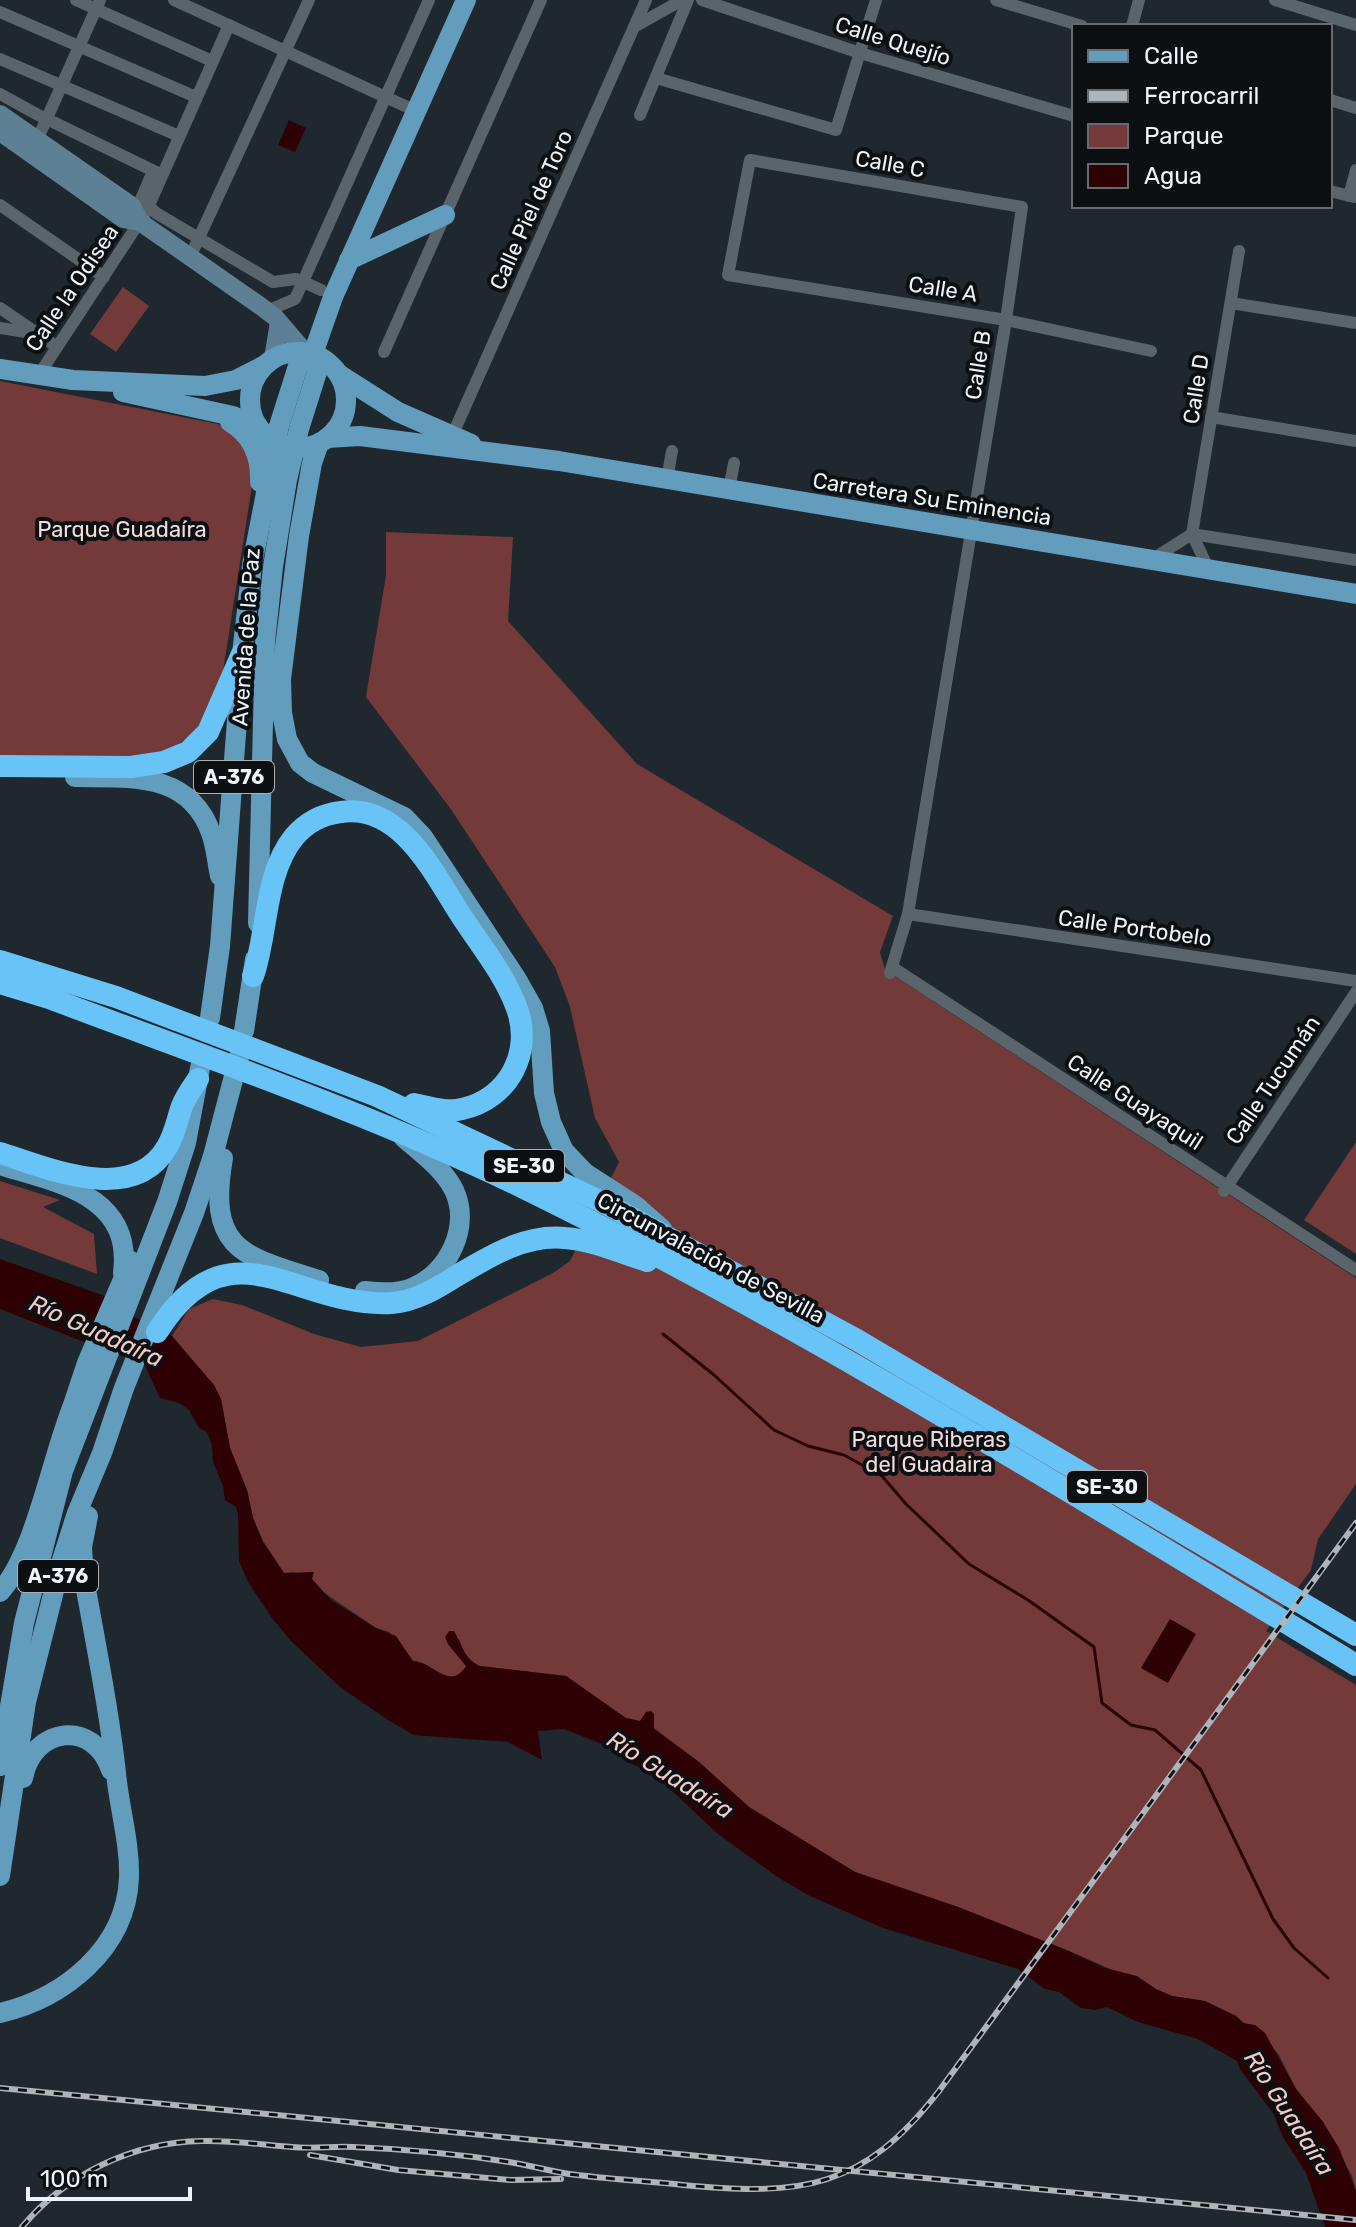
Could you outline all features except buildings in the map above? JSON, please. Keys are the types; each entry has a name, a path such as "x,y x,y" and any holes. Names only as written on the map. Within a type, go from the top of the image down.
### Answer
{"highway":[{"path":"0,766 131,767 164,762 188,752 208,732 242,654"},
{"path":"253,976 276,875 284,852 295,836 312,822 329,814 347,811 365,812 398,828 417,848 503,978 517,1007 522,1048 516,1067 495,1095 461,1109 446,1111 377,1096"},
{"name":"Circunvalación de Sevilla","path":"3,966 116,997 377,1096 671,1237 857,1340 1356,1635"},
{"name":"Circunvalación de Sevilla","path":"3,966 49,998 394,1129 522,1187 786,1326 1356,1665"},
{"path":"0,1000 49,998"},
{"path":"0,1153 75,1177 100,1180 128,1176 150,1166 167,1147 181,1108 199,1074"},
{"path":"161,1316 200,1284 218,1276 238,1273 260,1275 357,1302 394,1303 422,1295 521,1243 544,1238 567,1238 601,1246 690,1274"}],"main road":[{"name":"Avenida de la Paz","path":"242,654 255,542 285,445 298,366 309,353 466,0"},
{"path":"349,260 427,233 445,215"},
{"path":"0,369 73,380 205,386 236,380 293,351 309,353"},
{"name":"Carretera Su Eminencia","path":"309,353 333,366 340,375 398,412 500,455"},
{"path":"258,426 251,411 250,394 255,378 269,362"},
{"path":"257,929 268,863 277,702 299,536 312,463 323,441 339,426 346,409 346,392 340,375"},
{"path":"73,380 233,416 258,426 285,445"},
{"path":"204,410 239,428 256,450 261,478 255,542"},
{"name":"Carretera Su Eminencia","path":"285,445 360,436 559,461 1356,594"},
{"name":"Avenida de la Paz","path":"244,1031 257,929 265,642 285,493 285,445"},
{"path":"285,493 285,571 290,610"},
{"name":"A-376","path":"210,1018 224,899 242,654"},
{"path":"281,679 284,727 300,763 327,782 382,804 404,817 423,837 516,978 533,1008 544,1093 551,1122 564,1151 585,1173 636,1206 671,1237"},
{"path":"0,777 140,779 164,784 187,795 200,811 211,834 224,899"},
{"path":"161,1316 239,1057"},
{"path":"0,1592 11,1580 27,1543 73,1404 94,1366 179,1140 191,1121 199,1074"},
{"path":"228,1097 233,1109 218,1186 218,1211 228,1237 242,1253 265,1263 354,1291 385,1293 413,1288 434,1275 448,1259 458,1236 459,1211 455,1192 444,1174 394,1129"},
{"path":"0,1165 79,1191 99,1203 114,1221 124,1243 128,1282"},
{"name":"A-376","path":"1,1872 26,1702 77,1513 161,1316"},
{"name":"A-376","path":"0,1766 34,1581 94,1366"},
{"path":"34,1581 39,1529 73,1404"},
{"path":"0,2013 28,2005 60,1990 101,1951 114,1932 128,1891 129,1875 119,1793 82,1556 84,1529 97,1488 102,1453"},
{"path":"0,1693 0,1719"},
{"path":"1,1872 24,1771 32,1754 44,1742 63,1735 91,1741 106,1757 119,1793"}],"street":[{"path":"76,0 98,4 212,61"},
{"path":"190,257 309,0"},
{"path":"269,362 273,317 295,299 429,0"},
{"path":"445,215 541,0"},
{"name":"Calle Piel de Toro","path":"452,436 646,0"},
{"path":"634,27 685,0"},
{"path":"640,115 685,0"},
{"name":"Calle Quejío","path":"702,0 860,53 1072,115"},
{"path":"656,78 836,130 876,0"},
{"path":"996,0 1075,24"},
{"path":"1133,24 1139,0"},
{"path":"1275,0 1356,25"},
{"path":"177,1 416,111"},
{"path":"34,147 98,4"},
{"path":"0,12 196,97"},
{"name":"Calle la Odisea","path":"38,376 144,214 157,173 179,136 229,25"},
{"path":"0,59 179,136"},
{"path":"0,94 157,173"},
{"path":"1332,101 1356,108"},
{"path":"0,114 34,147"},
{"path":"0,132 34,147 144,214 190,257 273,317 309,353"},
{"name":"Calle C","path":"728,275 750,160 1022,207"},
{"path":"1332,192 1352,197 1356,170"},
{"path":"0,205 104,277"},
{"name":"Calle B","path":"891,970 908,914 1022,207"},
{"path":"144,214 156,213 273,282 308,284"},
{"path":"384,352 427,233"},
{"name":"Calle D","path":"1192,534 1239,251"},
{"name":"Calle A","path":"728,275 1006,320 1151,351"},
{"path":"1231,303 1356,323"},
{"path":"0,308 57,347"},
{"path":"0,328 38,334"},
{"path":"1211,417 1356,441"},
{"path":"667,479 672,451"},
{"path":"729,490 734,463"},
{"path":"1192,534 1209,570"},
{"path":"1150,560 1192,534 1356,560"},
{"name":"Calle Portobelo","path":"908,914 1356,981"},
{"name":"Calle Guayaquil","path":"891,970 1225,1189 1356,1270"},
{"name":"Calle Tucumán","path":"1225,1189 1356,992"}],"green space":[{"path":"123,287 149,306 116,352 90,334"},
{"name":"Parque Guadaíra","path":"0,381 218,424 242,440 254,473 221,684 205,717 192,735 169,750 138,757 0,758"},
{"name":"Parque Riberas del Guadaira","path":"386,532 513,537 508,621 637,764 893,916 880,952 886,973 1356,1278 1356,1484 1318,1539 1311,1570 1266,1631 1356,1685 1356,2191 1352,2176 1323,2122 1296,2089 1279,2055 1236,2016 1205,2001 1172,1996 958,1907 855,1872 749,1807 699,1762 654,1728 654,1714 640,1721 625,1718 566,1676 480,1666 466,1655 459,1639 448,1644 467,1667 454,1677 413,1661 389,1632 376,1628 294,1572 284,1573 263,1541 230,1448 221,1399 214,1386 172,1336 189,1309 213,1299 242,1305 314,1334 361,1347 418,1341 553,1273 570,1261 619,1162 595,1118 570,1007 555,967 450,808 366,697 386,575"},
{"path":"1356,1142 1356,1254 1304,1220"},
{"path":"0,1181 60,1200 43,1207 94,1234 97,1274 0,1238"}],"water":[{"path":"289,120 306,128 295,152 278,145"},
{"name":"Río Guadaíra","path":"0,1259 105,1296 136,1318 172,1336 214,1385 221,1399 230,1448 247,1490 253,1518 263,1542 284,1573 314,1572 312,1579 331,1600 376,1628 396,1636 413,1661 447,1676 460,1673 466,1666 445,1637 449,1631 454,1631 467,1655 479,1666 566,1676 626,1718 640,1721 646,1712 651,1711 654,1714 654,1729 699,1762 749,1807 855,1872 958,1907 1105,1968 1137,1976 1172,1996 1205,2001 1236,2016 1243,2023 1255,2025 1265,2033 1296,2089 1339,2148 1356,2191 1356,2227 1325,2227 1306,2173 1283,2137 1273,2113 1237,2061 1198,2039 1138,2022 1107,2007 1095,2010 1081,2008 1059,1992 1045,1989 1018,1969 883,1928 810,1896 718,1834 654,1774 632,1764 612,1748 564,1729 538,1731 542,1760 508,1742 414,1735 340,1687 291,1641 248,1582 239,1561 238,1514 236,1507 225,1500 207,1432 199,1428 189,1410 179,1403 160,1398 142,1359 120,1344 84,1342 0,1309"},
{"path":"1170,1619 1196,1634 1168,1683 1141,1668"}],"waterway":[{"path":"663,1334 774,1430 808,1446 844,1455 882,1476 906,1504 969,1564 1028,1600 1094,1647 1102,1703 1131,1725 1155,1730 1201,1770 1273,1919 1294,1948 1328,1978"}],"railway":[{"path":"22,2227 59,2191 103,2164 151,2147 202,2141 412,2151 490,2159 583,2176 725,2188 796,2186 827,2179 856,2167 883,2149 911,2124 939,2091 1356,1523"},
{"path":"0,2088 1356,2220"},
{"path":"310,2155 398,2170 511,2180 561,2179"}]}
